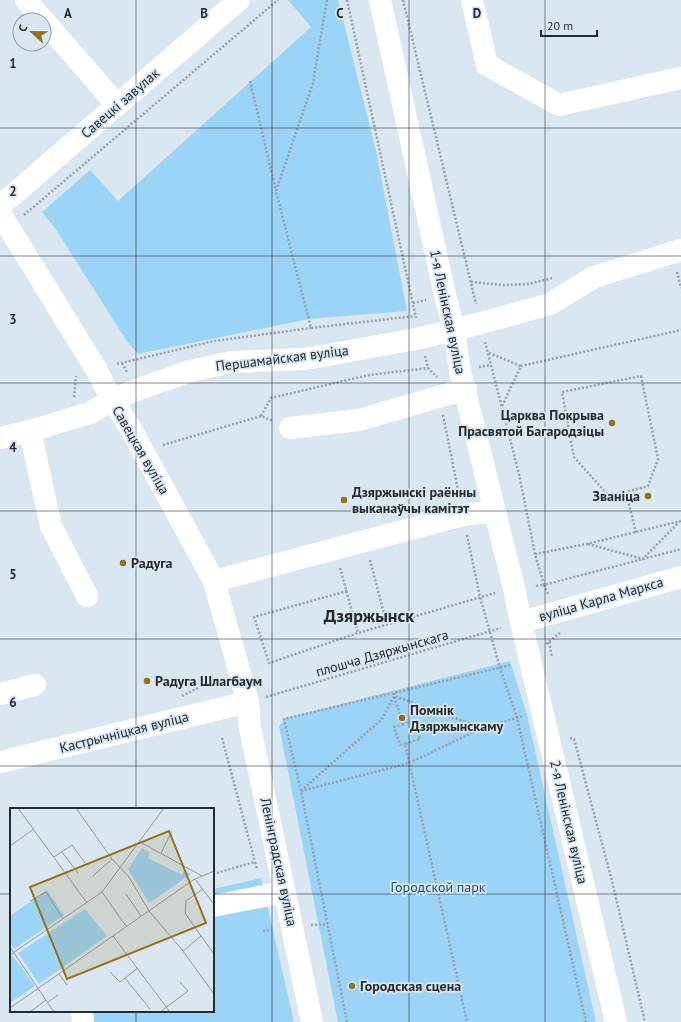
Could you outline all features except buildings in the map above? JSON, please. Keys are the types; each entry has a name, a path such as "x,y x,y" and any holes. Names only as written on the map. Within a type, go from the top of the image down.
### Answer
{"street":[{"path":"26,0 37,12"},
{"name":"Савецкі завулак","path":"0,206 239,0"},
{"name":"1-я Ленінская вуліца","path":"380,0 454,330 460,371 466,389 521,622"},
{"path":"472,0 487,65 559,105 681,78"},
{"path":"52,29 117,105"},
{"name":"Савецкая вуліца","path":"5,220 96,369 112,400 131,429 214,581 248,702"},
{"name":"Першамайская вуліца","path":"0,438 30,431 90,413 112,400 190,371 232,362 306,359 421,338 550,304 594,277 678,258"},
{"path":"290,428 359,420 466,389"},
{"path":"30,431 51,526 87,596"},
{"path":"214,581 463,515 495,511"},
{"name":"вуліца Карла Маркса","path":"521,622 681,577"},
{"name":"2-я Ленінская вуліца","path":"521,622 616,1022"},
{"path":"0,694 35,685"},
{"name":"Кастрычніцкая вуліца","path":"0,762 248,702"},
{"name":"Ленінградская вуліца","path":"248,702 250,728 312,1022"},
{"path":"214,906 285,892"},
{"path":"82,1012 83,1022"}],"path":[{"path":"5,220 278,0"},
{"path":"276,191 313,83 327,0"},
{"path":"347,591 254,617 269,663 358,633 514,588 544,585 535,554 520,474 488,353 403,0"},
{"path":"250,81 311,328 415,316"},
{"path":"678,258 681,288"},
{"path":"488,353 521,366 681,330"},
{"path":"502,407 521,366"},
{"path":"261,416 271,398 369,375 428,368"},
{"path":"642,376 658,459 648,486 626,492 608,495 574,457 562,392 642,376"},
{"path":"160,440 163,445 261,416 290,428"},
{"path":"626,492 636,532"},
{"path":"535,554 587,544 680,522"},
{"path":"587,544 643,559 680,522"},
{"path":"365,541 387,625"},
{"path":"335,549 358,633"},
{"name":"плошча Дзяржынскага","path":"248,702 521,622"},
{"path":"347,1022 301,791 284,718 531,660 560,633"},
{"path":"549,642 552,657"},
{"path":"500,668 517,718 586,1022"},
{"path":"394,692 403,724"},
{"path":"394,696 482,728"},
{"path":"301,791 382,719 394,696"},
{"path":"301,791 409,763 482,728 527,715"},
{"path":"414,721 420,739 400,745 394,727 403,724 414,721"},
{"path":"568,736 574,739 612,881 645,1022"},
{"path":"222,738 255,862"},
{"path":"405,744 467,1022"}],"green space":[{"path":"288,0 338,0 376,151 407,311 309,319 138,354 126,340 57,231 42,212 90,170 118,201 311,27"},
{"name":"Городской парк","path":"510,661 527,715 596,1022 338,1022 279,726 286,718"},
{"path":"261,878 294,1022 83,1022 80,1012 214,1012 214,889"}],"place":[{"name":"Царква Покрыва Прасвятой Багародзіцы","path":"612,423"},
{"name":"Званіца","path":"648,496"},
{"name":"Дзяржынскі раённы выканаўчы камітэт","path":"344,500"},
{"name":"Радуга","path":"123,563"},
{"name":"Радуга Шлагбаум","path":"147,681"},
{"name":"Помнік Дзяржынскаму","path":"402,718"},
{"name":"Городская сцена","path":"352,986"}],"district":[{"name":"Дзяржынск","path":"369,615"}]}
